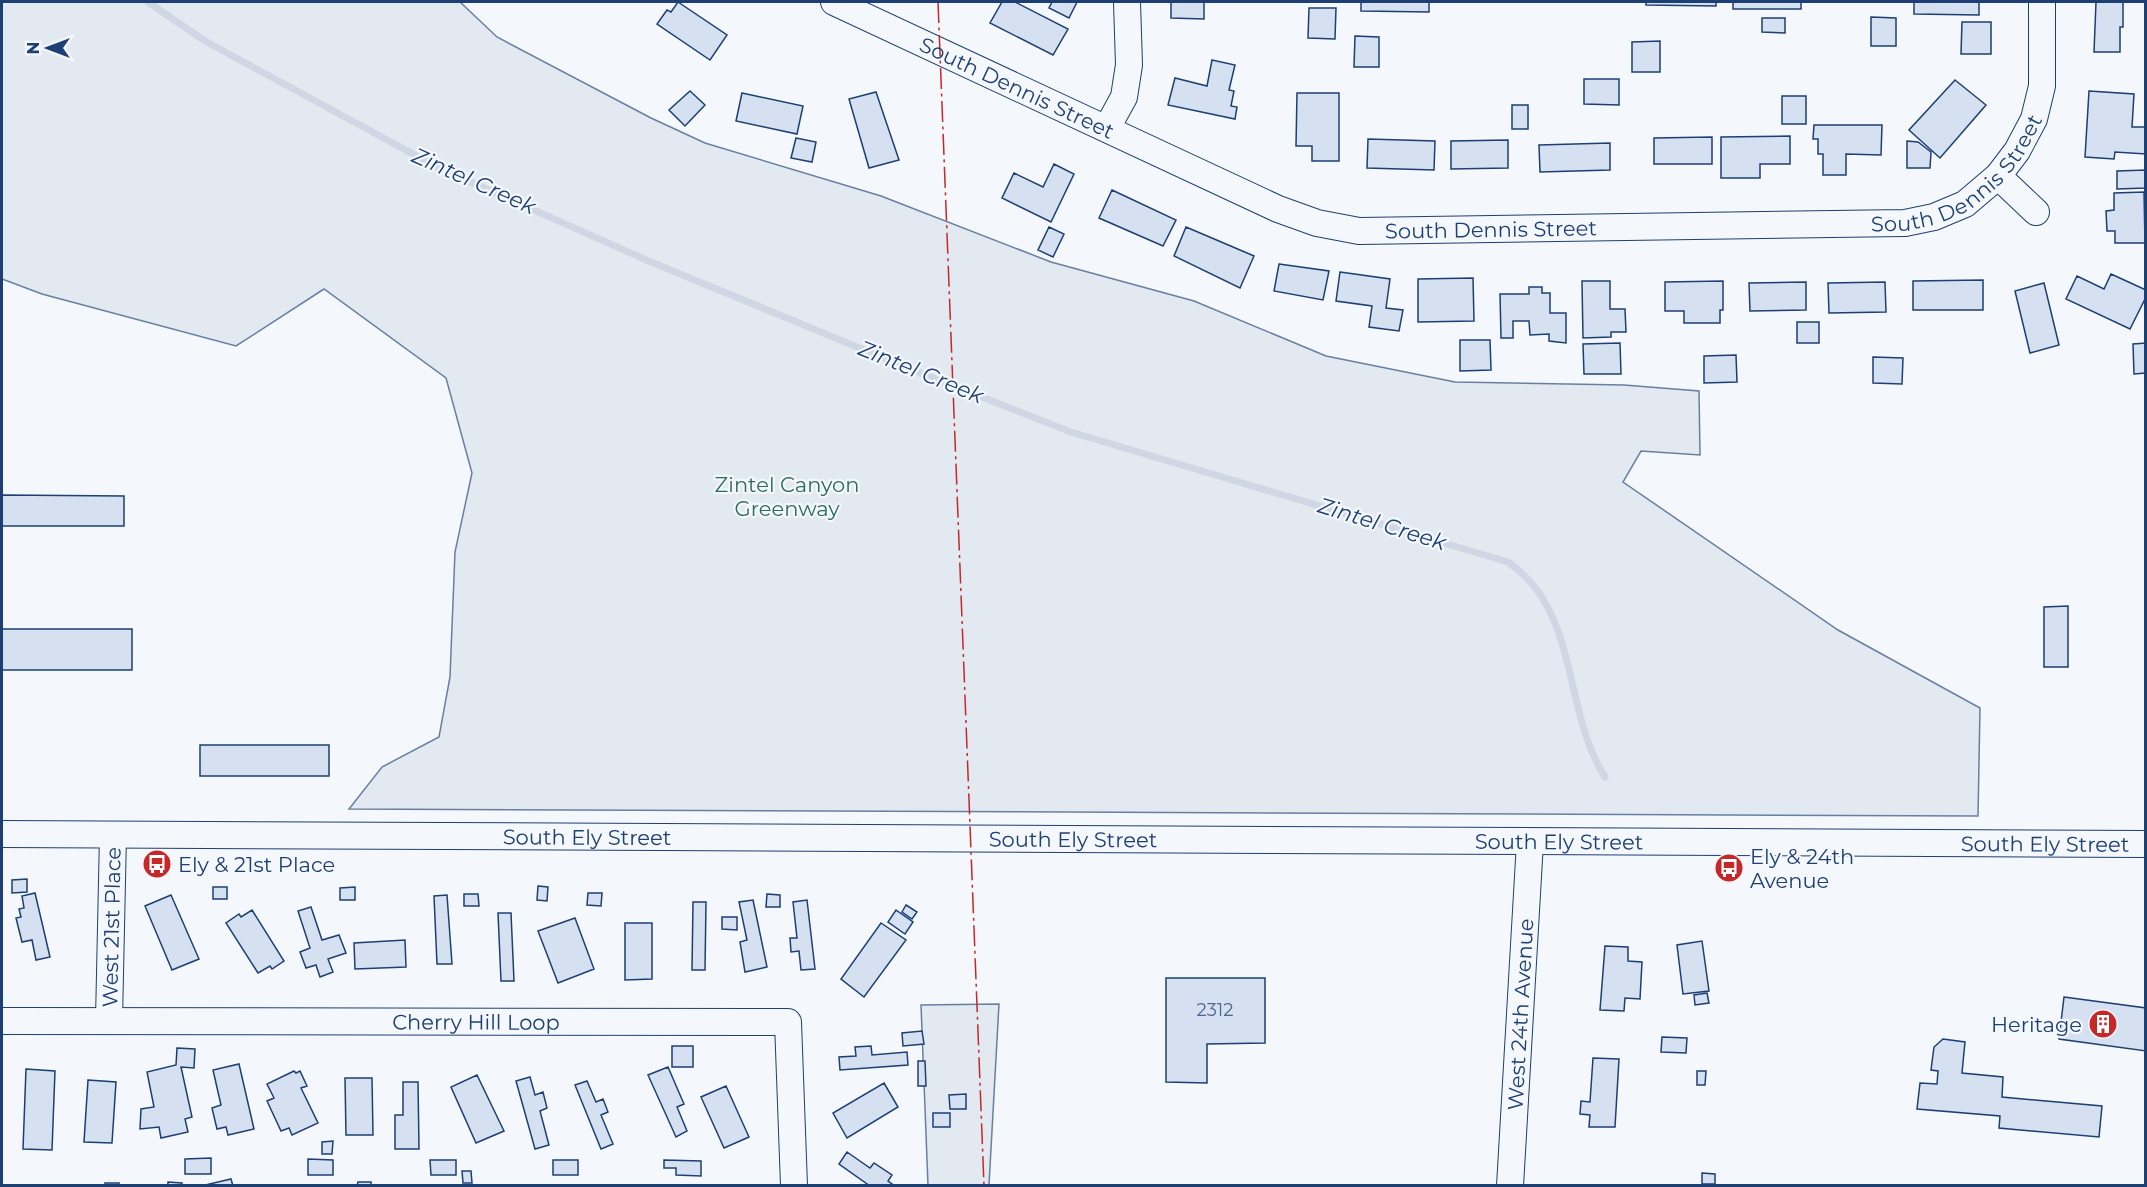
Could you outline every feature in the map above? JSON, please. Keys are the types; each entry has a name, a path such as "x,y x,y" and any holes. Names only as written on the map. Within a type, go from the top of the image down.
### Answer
{"street":[{"name":"South Dennis Street","path":"834,2 1278,209 1317,223 1359,231 1905,223 1934,217 1965,204 1998,176 2017,151 2034,119 2042,86 2042,2"},
{"path":"1107,128 1124,97 1129,65 1127,2"},
{"path":"1998,176 2036,212"},
{"name":"South Ely Street","path":"2,834 2145,844"},
{"name":"West 21st Place","path":"110,1020 113,835"},
{"name":"West 24th Avenue","path":"1510,1185 1530,842"},
{"name":"Cherry Hill Loop","path":"2,1021 788,1022 794,1185"}],"green space":[{"name":"Zintel Canyon Greenway","path":"2,2 460,2 497,37 651,118 705,143 881,196 1051,262 1194,301 1326,356 1455,382 1624,385 1699,391 1700,455 1641,451 1623,482 1838,630 1980,708 1978,816 349,809 382,767 439,737 450,677 455,552 472,473 446,378 324,289 236,346 42,294 2,279"},
{"path":"999,1004 989,1185 928,1185 921,1005"}],"building":[{"path":"678,2 727,35 710,60 657,24 667,10 671,12"},
{"path":"1002,2 1015,2 1068,29 1053,55 990,23"},
{"path":"1052,2 1077,2 1069,18 1049,8"},
{"path":"1171,2 1204,2 1204,19 1171,18"},
{"path":"1361,2 1429,2 1429,12 1361,11"},
{"path":"1646,2 1716,2 1716,6 1646,5"},
{"path":"1733,2 1801,2 1801,9 1733,9"},
{"path":"1914,2 1979,2 1979,15 1914,14"},
{"path":"2096,2 2123,2 2120,52 2094,52"},
{"path":"1309,8 1336,8 1335,39 1308,38"},
{"path":"1871,17 1896,18 1896,46 1871,46"},
{"path":"1762,18 1785,18 1785,33 1762,32"},
{"path":"1962,22 1991,22 1991,54 1961,54"},
{"path":"1355,36 1379,37 1379,67 1354,67"},
{"path":"1660,41 1660,72 1632,72 1632,42"},
{"path":"1212,60 1235,65 1229,90 1234,91 1231,106 1237,107 1235,119 1168,105 1175,78 1207,86"},
{"path":"1584,79 1619,79 1619,105 1584,104"},
{"path":"1955,80 1986,105 1940,158 1909,130"},
{"path":"690,91 705,105 685,126 669,110"},
{"path":"2089,91 2134,94 2132,127 2146,127 2146,154 2115,152 2114,159 2085,157"},
{"path":"876,92 899,160 869,168 849,99"},
{"path":"742,93 803,106 797,134 736,121"},
{"path":"1297,93 1339,93 1339,161 1312,161 1312,146 1296,146"},
{"path":"1782,96 1806,96 1806,124 1782,124"},
{"path":"1512,105 1528,105 1528,129 1512,129"},
{"path":"1814,125 1882,125 1881,155 1846,154 1846,175 1823,175 1823,154 1818,154 1818,139 1813,139"},
{"path":"1790,136 1790,164 1760,164 1760,178 1721,178 1721,137"},
{"path":"1712,137 1712,164 1654,164 1654,138"},
{"path":"796,138 816,142 812,162 791,158"},
{"path":"1368,139 1435,141 1434,170 1367,168"},
{"path":"1508,140 1508,168 1451,169 1451,141"},
{"path":"1907,141 1918,142 1931,152 1930,168 1907,168"},
{"path":"1610,143 1610,170 1540,172 1539,145"},
{"path":"1054,164 1074,174 1051,222 1002,198 1014,173 1043,187"},
{"path":"2146,170 2146,188 2117,189 2117,171"},
{"path":"1112,190 1176,220 1163,246 1099,218"},
{"path":"2144,192 2145,243 2115,243 2115,231 2107,231 2106,211 2114,210 2114,193"},
{"path":"1049,227 1064,234 1053,257 1038,250"},
{"path":"1186,227 1254,256 1240,288 1174,256"},
{"path":"1279,264 1329,271 1323,300 1274,291"},
{"path":"1340,272 1390,279 1386,308 1403,310 1399,331 1369,327 1372,306 1336,301"},
{"path":"2111,274 2146,290 2146,297 2130,329 2066,299 2077,276 2104,289"},
{"path":"1473,278 1474,321 1418,322 1418,279"},
{"path":"1983,280 1983,310 1913,310 1913,281"},
{"path":"1582,281 1610,281 1610,309 1625,309 1626,332 1611,332 1611,337 1583,338"},
{"path":"1723,281 1723,310 1720,310 1720,323 1684,323 1684,311 1665,311 1665,282"},
{"path":"1806,282 1806,310 1750,311 1749,283"},
{"path":"1885,282 1886,312 1829,313 1828,283"},
{"path":"2044,283 2059,345 2030,353 2015,291"},
{"path":"1529,287 1542,287 1542,293 1550,293 1550,313 1566,313 1566,343 1549,341 1549,334 1530,335 1529,321 1513,321 1513,338 1501,338 1500,294 1529,294"},
{"path":"1797,322 1819,322 1819,343 1797,343"},
{"path":"1460,340 1490,340 1491,370 1460,371"},
{"path":"1620,343 1621,374 1584,374 1583,344"},
{"path":"2146,343 2146,373 2134,374 2133,344"},
{"path":"1736,355 1737,382 1704,383 1704,356"},
{"path":"1873,357 1903,358 1902,384 1873,383"},
{"path":"2,495 124,496 124,526 2,526"},
{"path":"2068,606 2068,667 2044,667 2044,607"},
{"path":"2,629 132,629 132,670 2,670"},
{"path":"200,745 329,745 329,776 200,776"},
{"path":"27,879 27,892 12,893 12,880"},
{"path":"538,886 548,887 547,901 537,900"},
{"path":"213,887 227,887 227,899 213,899"},
{"path":"355,887 355,900 340,900 340,888"},
{"path":"35,893 50,957 36,960 32,940 22,942 16,918 21,917 19,909 24,908 22,896"},
{"path":"588,893 602,893 601,906 587,905"},
{"path":"464,894 478,894 479,906 464,906"},
{"path":"767,894 780,895 780,907 766,907"},
{"path":"171,895 199,959 172,970 145,906"},
{"path":"447,895 452,964 437,964 434,896"},
{"path":"753,900 767,967 745,972 740,942 747,940 739,902"},
{"path":"807,900 815,969 801,970 799,951 791,952 790,938 797,938 793,902"},
{"path":"693,902 706,902 705,970 692,970"},
{"path":"906,905 917,912 912,919 902,912"},
{"path":"311,907 322,940 339,935 346,953 328,959 333,972 320,977 316,965 306,968 300,952 310,948 298,911"},
{"path":"252,910 284,961 272,969 270,966 258,973 226,923 239,914 241,917"},
{"path":"896,910 913,922 905,934 888,922"},
{"path":"498,913 511,913 514,981 501,981"},
{"path":"722,917 737,917 737,930 722,929"},
{"path":"575,918 594,969 558,983 538,931"},
{"path":"625,923 652,923 652,979 625,980"},
{"path":"881,923 906,940 864,997 841,979"},
{"path":"405,940 406,967 355,969 354,943"},
{"path":"1702,941 1709,991 1683,994 1677,945"},
{"path":"1605,946 1628,947 1628,961 1642,962 1640,999 1625,998 1624,1011 1600,1010"},
{"path":"1166,978 1265,978 1265,1043 1207,1044 1207,1083 1166,1082"},
{"path":"1707,993 1709,1003 1695,1005 1694,995"},
{"name":"Heritage","path":"2064,997 2146,1008 2146,1051 2059,1039"},
{"path":"922,1031 924,1044 903,1046 902,1033"},
{"path":"1662,1037 1687,1038 1686,1053 1661,1052"},
{"path":"1943,1039 1965,1042 1962,1073 2003,1077 2002,1097 2102,1106 2099,1137 1999,1128 2000,1116 1917,1109 1920,1083 1937,1084 1938,1071 1931,1070 1934,1047"},
{"path":"672,1046 693,1046 693,1067 672,1067"},
{"path":"871,1046 872,1055 907,1052 908,1065 840,1070 839,1057 856,1056 855,1047"},
{"path":"177,1048 195,1049 194,1068 181,1067 192,1117 185,1119 188,1132 161,1138 159,1127 140,1129 141,1109 154,1107 147,1072 176,1065"},
{"path":"1593,1058 1619,1059 1615,1127 1589,1127 1590,1115 1580,1114 1581,1101 1590,1102"},
{"path":"918,1061 925,1061 926,1086 918,1086"},
{"path":"239,1064 254,1129 228,1135 226,1127 217,1129 212,1108 221,1105 213,1070"},
{"path":"668,1067 684,1104 677,1107 687,1131 676,1137 648,1075"},
{"path":"26,1069 55,1071 52,1150 23,1149"},
{"path":"294,1071 296,1073 300,1071 307,1086 301,1088 318,1123 292,1135 289,1128 281,1131 267,1101 274,1098 267,1084"},
{"path":"1697,1071 1706,1071 1705,1085 1697,1085"},
{"path":"477,1075 504,1131 476,1143 451,1087"},
{"path":"530,1077 535,1095 543,1092 547,1108 540,1111 549,1145 535,1149 516,1081"},
{"path":"345,1078 372,1078 373,1135 346,1135"},
{"path":"88,1080 116,1082 112,1143 84,1142"},
{"path":"587,1081 596,1102 603,1099 608,1112 601,1115 613,1144 601,1149 575,1085"},
{"path":"403,1082 418,1082 419,1149 395,1149 395,1115 403,1115"},
{"path":"884,1083 898,1107 847,1138 833,1113"},
{"path":"726,1086 749,1137 724,1148 701,1097"},
{"path":"966,1094 966,1109 950,1109 949,1095"},
{"path":"933,1113 950,1113 950,1127 933,1127"},
{"path":"333,1141 332,1154 322,1154 322,1142"},
{"path":"847,1152 870,1168 874,1163 892,1175 888,1181 895,1186 870,1186 839,1164"},
{"path":"211,1158 211,1174 185,1174 185,1159"},
{"path":"308,1159 333,1160 333,1175 308,1175"},
{"path":"430,1160 456,1160 456,1175 431,1175"},
{"path":"553,1160 578,1160 578,1175 553,1175"},
{"path":"664,1160 701,1161 701,1176 676,1175 676,1168 664,1168"},
{"path":"462,1171 471,1171 472,1183 463,1183"},
{"path":"1702,1173 1715,1174 1715,1184 1702,1184"},
{"path":"231,1179 233,1186 205,1186 205,1185"},
{"path":"168,1182 182,1183 182,1186 168,1186"},
{"path":"358,1182 371,1182 371,1186 357,1186"},
{"path":"105,1183 119,1183 119,1186 105,1186"}],"waterway":[{"name":"Zintel Creek","path":"148,2 205,41 437,167 651,262 908,368 1071,432 1508,562 1531,583 1547,607 1559,634 1591,751 1605,777"}],"power":[{"path":"938,2 984,1186"}],"place":[{"name":"Ely & 21st Place","path":"157,864"},
{"name":"Ely & 24th Avenue","path":"1729,868"},
{"name":"Heritage","path":"2103,1024"}]}
